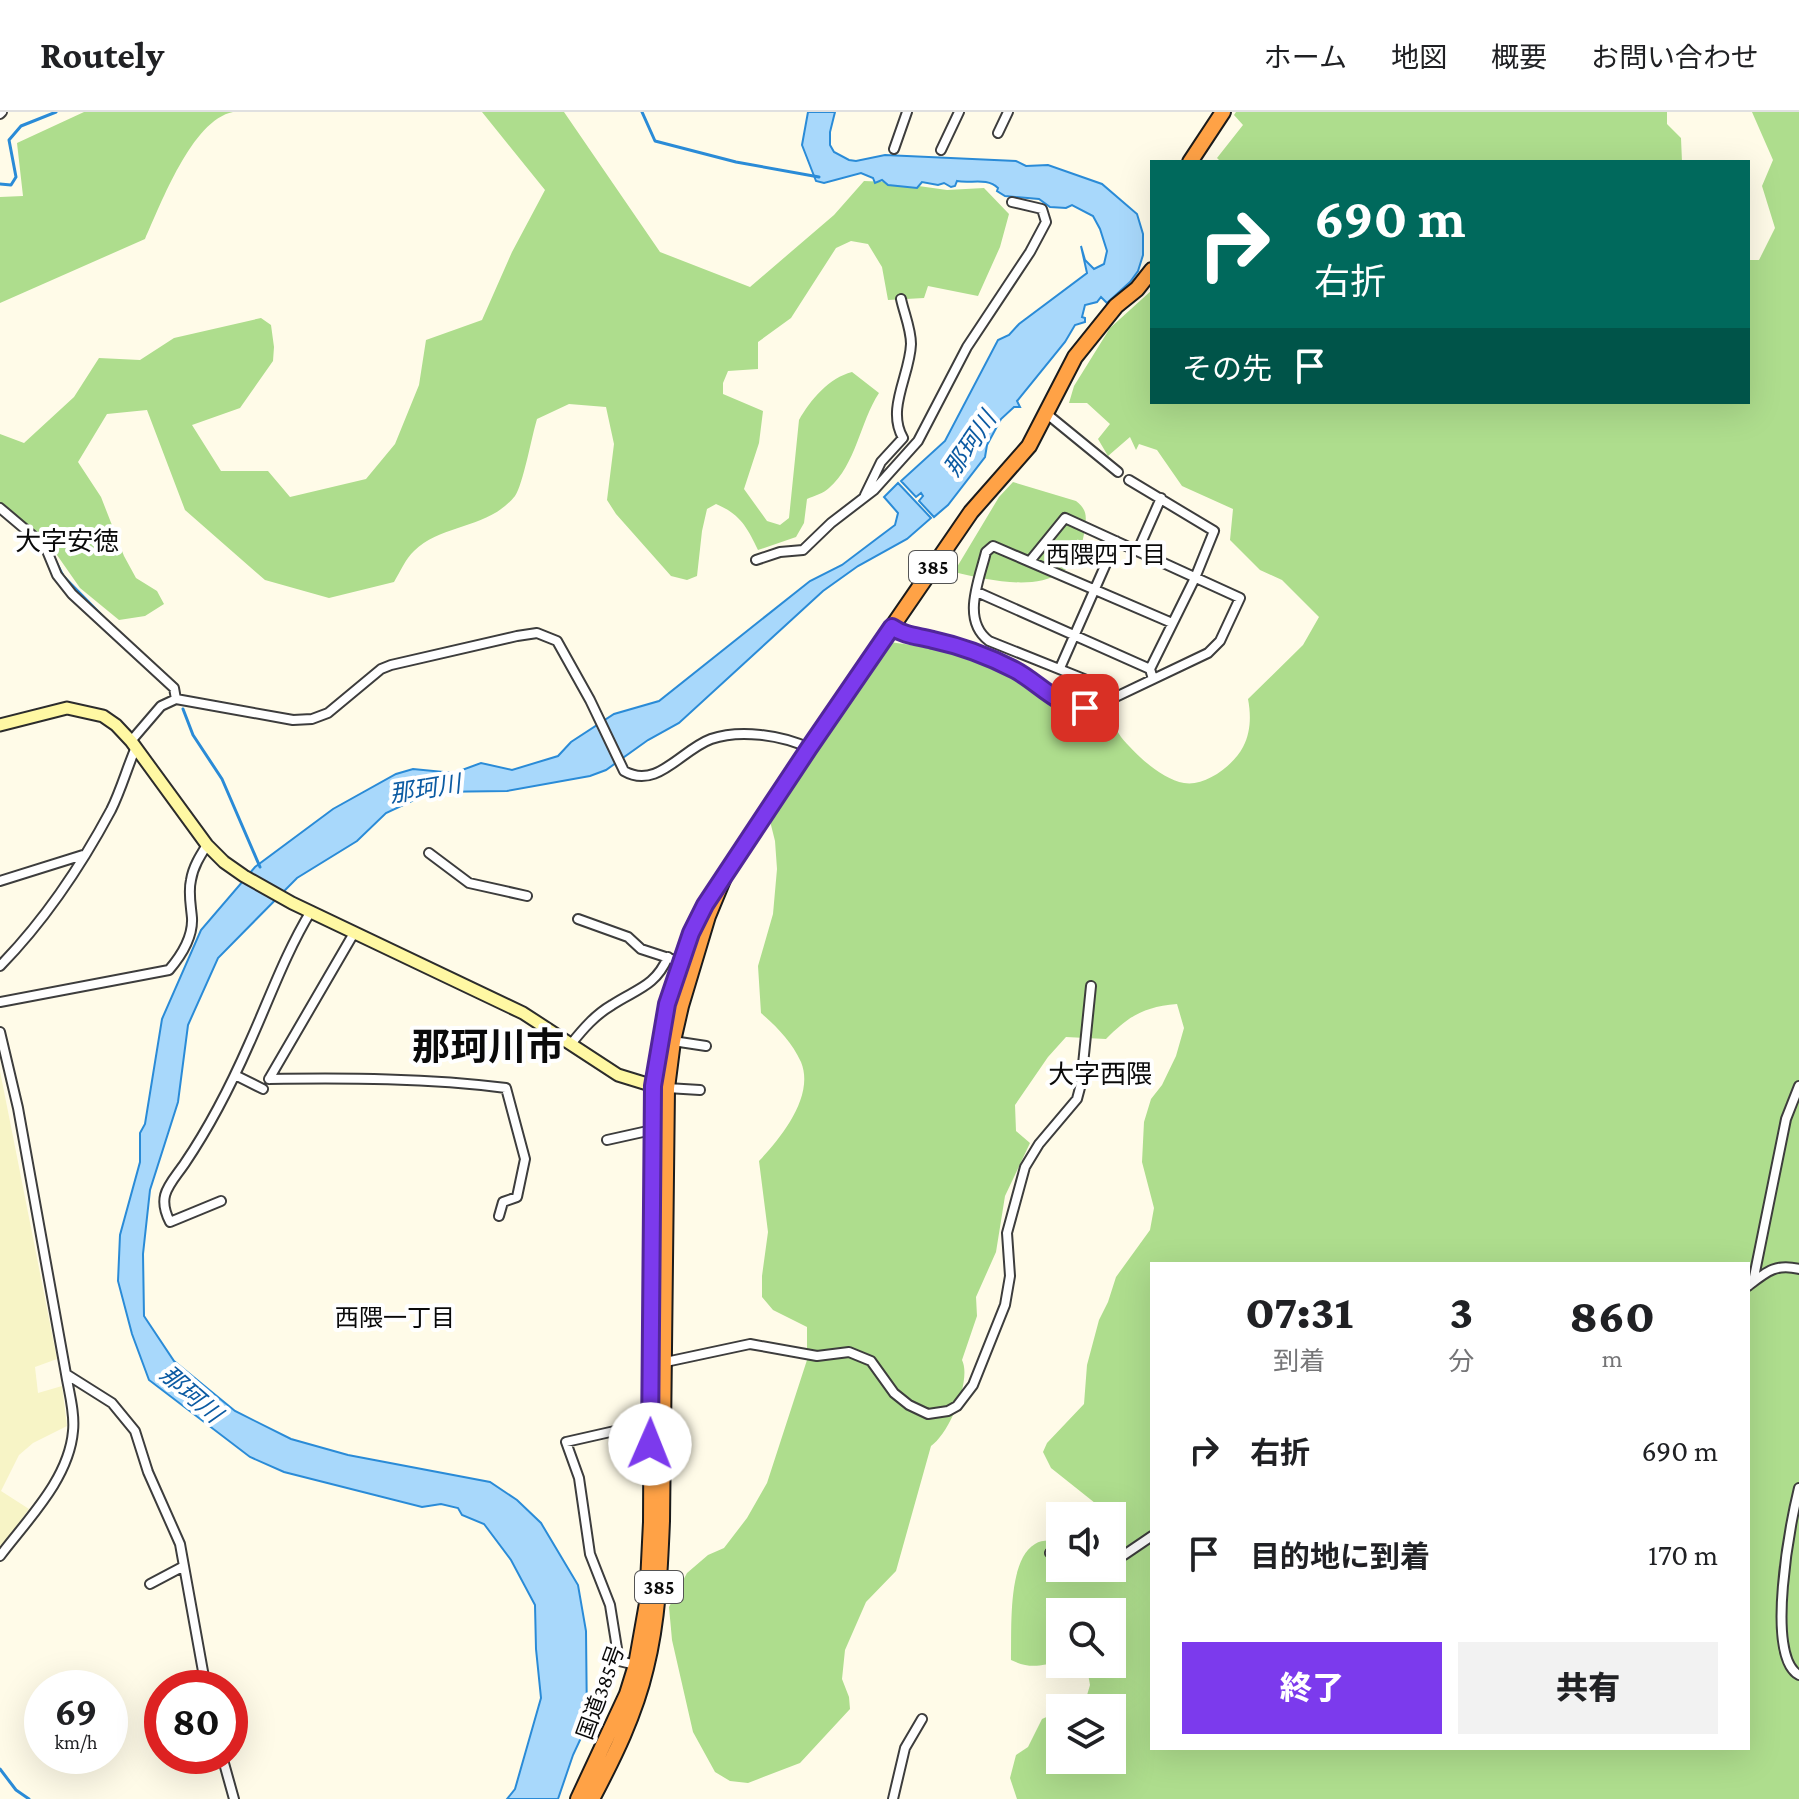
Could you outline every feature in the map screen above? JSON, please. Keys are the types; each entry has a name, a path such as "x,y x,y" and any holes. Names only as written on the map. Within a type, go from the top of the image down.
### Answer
{"highway":[{"path":"1191,160 1223,112"},
{"name":"国道385号","path":"587,1798 636,1665 648,1592 650,1423 657,1363 660,1087 667,1004 680,961 718,888 809,748 971,512 1029,446 1075,357 1088,338 1150,272"},
{"name":"国道385号","path":"587,1798 628,1725 646,1668 659,1591 662,1521 652,1130 673,1041 680,961"}],"street":[{"path":"894,149 907,112"},
{"path":"941,150 959,112"},
{"path":"998,133 1008,112"},
{"path":"756,560 780,552 803,550 831,523 863,499 918,441 967,347 1030,252 1046,222 1042,209 1012,202"},
{"path":"863,499 881,462 903,438 898,430 896,407 904,386 911,342 901,299"},
{"path":"1047,414 1118,472"},
{"path":"1129,480 1214,531 1195,578 1150,669 1153,679"},
{"path":"1138,550 1161,498"},
{"path":"0,508 36,536 53,562 57,575 72,594 174,688 176,699"},
{"path":"892,627 903,634 975,652 1016,670 1066,704 1085,708 1101,704 1215,648 1240,598 1065,518 1030,561"},
{"path":"1060,668 1116,541"},
{"path":"1085,708 1094,683 983,637 973,615 986,552 993,546 1172,623"},
{"path":"977,592 1150,669"},
{"path":"0,966 42,917 84,855 112,808 134,744 161,706 176,699 293,720 312,719 328,713 381,669 427,655 537,633 557,641 624,771 635,778 648,777 710,740 725,736 768,737 809,748"},
{"path":"0,725 67,708 103,716 134,744 207,845 244,876 292,903 523,1013 618,1075 660,1087 700,1090"},
{"path":"0,1002 169,970 180,958 188,939 192,924 190,883 195,865 207,845"},
{"path":"429,853 469,883 527,896"},
{"path":"0,881 84,855"},
{"path":"221,1201 170,1222 163,1203 165,1192 194,1150 235,1075 273,985 311,911"},
{"path":"578,919 628,937 641,949 680,961"},
{"path":"354,933 269,1079 363,1077 506,1088 525,1159 517,1197 503,1202 499,1216"},
{"path":"571,1044 602,1012 639,992 662,970 680,961"},
{"path":"657,1363 750,1344 817,1356 849,1352 871,1361 894,1393 909,1405 928,1414 948,1411 957,1406 973,1385 1005,1305 1010,1276 1007,1233 1025,1167 1039,1144 1077,1099 1091,986"},
{"path":"0,1032 18,1108 73,1429 64,1465 0,1556"},
{"path":"673,1041 706,1046"},
{"path":"235,1075 263,1089"},
{"path":"1750,1284 1786,1119 1799,1086"},
{"path":"607,1140 652,1130"},
{"path":"1750,1284 1781,1265 1799,1269"},
{"path":"66,1374 112,1403 135,1431 148,1472 180,1544 203,1670"},
{"path":"636,1665 619,1661 610,1605 590,1554 579,1478 566,1442 650,1423"},
{"path":"1799,1488 1786,1546 1783,1629 1788,1663 1799,1675"},
{"path":"1126,1554 1150,1537"},
{"path":"150,1584 184,1566"},
{"path":"893,1799 905,1748 922,1719"},
{"path":"226,1774 234,1799"}],"shaded area":[{"path":"0,1071 57,1359 35,1367 38,1393 62,1386 67,1426 33,1443 19,1455 1,1491 29,1509 0,1548"}],"green space":[{"path":"84,112 233,112 218,118 191,146 145,239 0,303 0,197 23,196 17,143"},
{"path":"482,112 564,112 660,252 750,287 834,215 864,181 947,190 984,188 1009,214 1000,247 978,296 928,286 924,298 888,300 882,267 868,244 851,241 836,248 791,318 758,342 758,369 728,371 723,394 763,411 759,443 744,489 767,521 780,525 789,518 799,420 821,390 852,372 879,393 852,455 846,468 829,488 807,499 804,523 796,537 758,550 746,528 731,512 716,504 707,509 697,576 687,580 671,576 607,500 614,444 606,407 569,404 537,419 518,490 504,507 426,542 408,557 394,582 329,598 265,580 185,510 147,410 107,414 78,462 101,497 136,578 157,591 164,604 145,616 119,620 80,588 57,555 0,509 0,434 24,443 74,397 99,358 140,360 174,338 261,318 271,325 273,361 240,408 192,425 221,471 268,471 290,497 366,479 395,444 419,385 426,340 482,320 512,252 545,190"},
{"path":"1236,112 1667,112 1667,124 1681,138 1682,160 1219,160 1217,158 1243,125 1234,115"},
{"path":"1752,112 1799,112 1799,1799 1017,1799 1010,1778 1016,1755 1028,1747 1042,1719 1046,1717 1046,1774 1126,1774 1126,1694 1087,1694 1089,1678 1126,1678 1126,1598 1046,1598 1046,1664 1030,1666 1011,1660 1013,1597 1015,1580 1026,1552 1041,1541 1046,1541 1046,1582 1126,1582 1126,1502 1094,1502 1051,1468 1043,1452 1047,1443 1084,1404 1087,1365 1099,1320 1116,1277 1150,1230 1154,1208 1142,1162 1144,1122 1151,1099 1162,1085 1176,1056 1184,1028 1177,1004 1137,1014 1106,1039 1066,1037 1015,1105 1016,1131 1030,1143 1005,1196 996,1252 976,1297 977,1316 962,1360 964,1380 957,1406 945,1430 931,1446 896,1571 866,1602 845,1650 842,1679 850,1709 800,1763 748,1783 730,1781 715,1772 693,1732 672,1640 669,1607 687,1573 708,1555 724,1548 747,1518 767,1483 807,1360 807,1327 773,1310 762,1297 768,1232 759,1161 794,1116 800,1102 804,1075 793,1048 761,1013 758,966 773,914 777,869 769,817 889,642 972,660 1011,675 1050,693 1082,713 1112,724 1141,758 1175,781 1192,783 1210,778 1239,754 1246,741 1250,717 1248,699 1303,645 1319,617 1282,580 1260,570 1230,540 1233,509 1182,486 1157,450 1139,444 1136,450 1130,437 1108,456 1098,439 1110,424 1087,403 1069,403 1074,386 1110,328 1150,292 1150,404 1750,404 1750,260 1759,260 1775,228 1762,186 1773,160"},
{"path":"1013,482 1076,501 1080,505 1086,520 1077,555 1066,569 1050,578 1032,582 993,580 954,572 999,497"}],"water":[{"name":"那珂川","path":"808,112 835,112 830,145 834,152 849,160 885,155 1048,165 1102,184 1137,214 1143,234 1143,255 1138,271 1107,303 1101,297 1097,302 1085,305 1082,317 1085,322 1075,325 1017,401 1020,407 1014,407 1001,419 987,445 985,457 948,505 934,517 919,501 923,496 921,493 916,497 901,481 945,441 998,340 1009,335 1087,273 1081,246 1085,260 1094,269 1104,264 1107,251 1093,216 1072,205 1066,208 1050,207 1039,199 1005,196 989,183 957,181 951,187 944,183 922,182 917,188 888,185 882,180 875,183 873,178 861,173 824,183 816,181 802,145"},
{"name":"那珂川","path":"898,483 931,518 907,539 858,566 823,591 679,723 648,740 606,770 590,776 507,791 431,792 386,813 357,841 297,878 218,958 188,1025 178,1102 150,1190 143,1254 144,1316 174,1361 235,1411 291,1439 348,1455 490,1482 517,1500 541,1523 578,1585 586,1631 587,1725 558,1799 507,1799 515,1789 541,1698 535,1605 511,1560 484,1524 462,1515 458,1508 441,1504 422,1507 284,1472 250,1457 149,1380 132,1334 118,1281 120,1235 140,1162 140,1133 145,1124 162,1019 201,930 255,867 333,809 396,774 413,769 454,773 481,763 512,770 558,756 571,742 614,714 659,701 810,581 842,565 895,525 898,513 884,497"}],"waterway":[{"path":"0,184 11,185 16,177 9,140 21,126 56,112"},
{"path":"642,112 655,141 736,162 819,177"},
{"path":"48,546 63,576 115,629"},
{"path":"183,709 193,735 222,779 260,867"},
{"path":"0,1769 16,1790 29,1799"}],"district":[{"name":"大字安徳","path":"67,541"},
{"name":"西隈四丁目","path":"1106,555"},
{"name":"那珂川市","path":"488,1047"},
{"name":"大字西隈","path":"1100,1074"},
{"name":"西隈一丁目","path":"395,1318"}],"route":[{"path":"650,1444 653,1086 667,1004 691,933 705,905 892,627 903,634 975,652 1016,670 1066,704 1085,708"}]}
